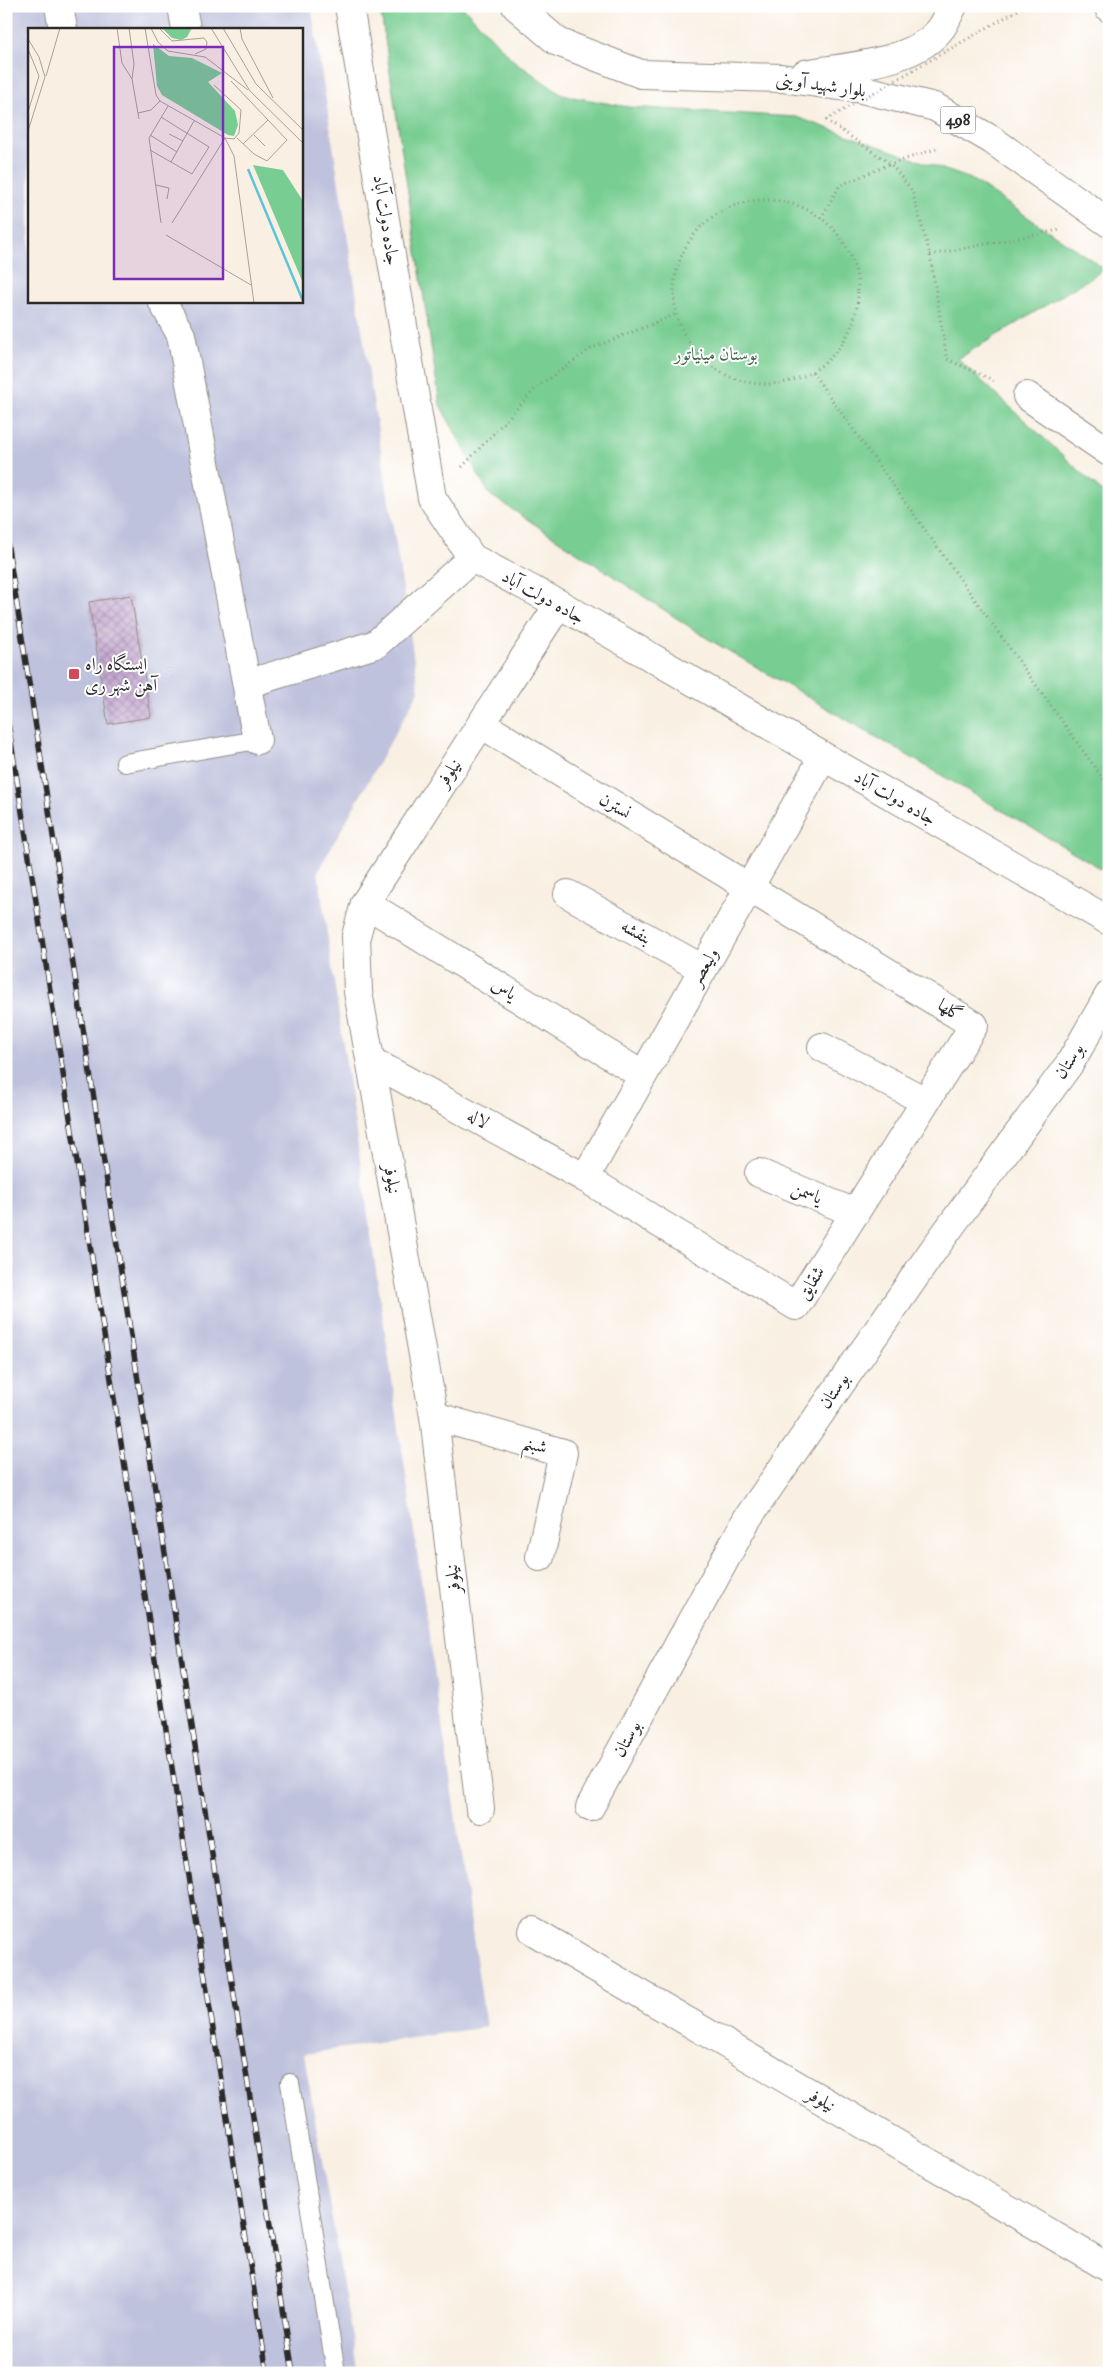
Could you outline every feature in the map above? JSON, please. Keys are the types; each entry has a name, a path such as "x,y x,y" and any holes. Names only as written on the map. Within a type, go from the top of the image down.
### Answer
{"street":[{"path":"59,6 63,28"},
{"path":"182,6 186,28"},
{"name":"جاده دولت آباد","path":"349,6 432,498 472,558 559,604 1109,922"},
{"name":"بلوار شهید آوینی","path":"516,6 558,42 641,74 781,78 861,89 935,107 992,140 1109,223"},
{"path":"781,78 898,57 922,46 942,28 953,6"},
{"path":"163,302 181,335 257,740"},
{"path":"181,335 186,302"},
{"path":"1027,396 1109,452"},
{"path":"247,684 376,644 472,558"},
{"name":"نیلوفر","path":"480,1809 434,1416 358,992 356,936 365,902 559,604"},
{"name":"نسترن","path":"481,724 749,887"},
{"name":"ولیعصر","path":"585,1178 823,757"},
{"name":"گلها","path":"749,887 974,1025 925,1101"},
{"name":"بنفشه","path":"568,894 703,969"},
{"name":"یاس","path":"365,902 642,1075"},
{"name":"بوستان","path":"590,1807 747,1519 934,1249 1070,1063 1109,995"},
{"path":"822,1047 925,1101"},
{"name":"لاله","path":"371,1061 585,1178"},
{"name":"شقایق","path":"585,1178 796,1306 925,1101"},
{"name":"یاسمن","path":"759,1173 855,1213"},
{"name":"شبنم","path":"434,1416 563,1453 540,1557"},
{"name":"نیلوفر","path":"533,1931 1109,2268"}],"lane":[{"path":"124,763 257,740"},
{"path":"290,2083 336,2373"}],"path":[{"path":"1025,6 826,120 891,164 912,191 930,256 947,359 1027,396"},
{"path":"821,218 840,186 891,164"},
{"path":"764,200 794,204 821,218 842,240 855,267 858,297 852,327 836,353 812,372 784,383 753,384 724,374 700,356 682,332 674,302 676,272 687,244 707,221 734,206 764,200"},
{"path":"930,256 1061,229"},
{"path":"432,498 538,386 592,348 677,314"},
{"path":"812,372 1109,787"}],"shaded area":[{"path":"6,6 311,6 419,691 318,871 486,2027 304,2054 358,2373 6,2373"}],"green space":[{"name":"بوستان مینیاتور","path":"380,6 462,6 513,60 562,95 628,107 796,117 971,179 1105,269 958,359 1109,498 1109,873 705,637 489,494 440,405"}],"building":[{"path":"131,595 151,717 108,724 89,602"}],"railway":[{"path":"6,535 293,2373"},
{"path":"6,710 267,2373"}],"place":[{"name":"ایستگاه راه آهن شهر ری","path":"74,674"}]}
